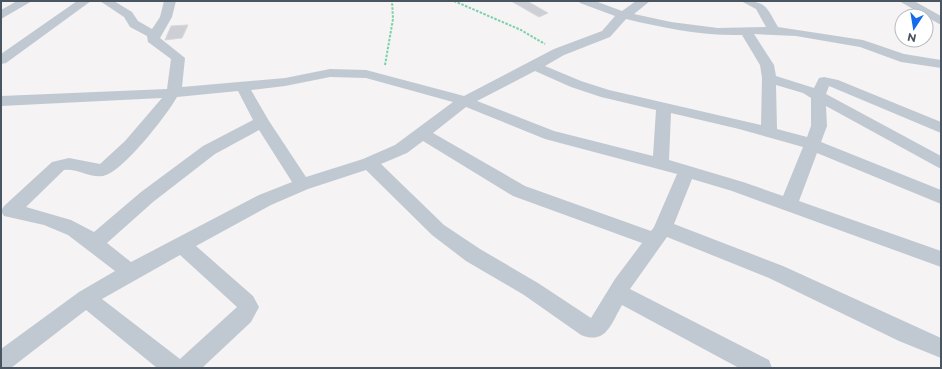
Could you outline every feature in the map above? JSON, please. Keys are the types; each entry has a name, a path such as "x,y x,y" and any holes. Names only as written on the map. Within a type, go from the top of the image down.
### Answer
{"street":[{"path":"1,15 26,1"},
{"path":"1,60 85,1"},
{"path":"106,1 128,14 134,24 154,35"},
{"path":"6,210 62,164 66,163 98,171 108,167 146,128 173,92 178,68 178,58 169,50 154,42 154,35 166,17 170,1"},
{"path":"584,1 623,15 671,26 718,32 774,30 843,40 874,47 901,58 941,64"},
{"path":"1,362 86,298 130,272 265,200 302,185 369,163 401,149 465,101 535,66 559,52 606,34 623,15 644,1"},
{"path":"747,1 761,7 774,30"},
{"path":"906,1 941,21"},
{"path":"746,32 765,60 769,78 769,131"},
{"path":"535,66 598,92 769,131 811,144 941,196"},
{"path":"1,101 138,96 285,82 330,73 366,74 465,101 550,135 688,171 789,203 941,259"},
{"path":"769,78 802,88 941,163"},
{"path":"789,203 818,126 818,96 823,82 833,83 941,128"},
{"path":"242,86 262,122 302,185"},
{"path":"661,164 664,108"},
{"path":"94,242 147,197 209,150 262,122"},
{"path":"422,133 519,191 776,272 907,334 941,348"},
{"path":"369,163 438,230 473,255 531,289 588,328 597,328 622,285 659,234 688,171"},
{"path":"6,210 59,221 82,233 130,272"},
{"path":"182,245 246,302 249,308 244,315 186,368"},
{"path":"618,293 761,368"},
{"path":"86,298 174,368"}],"path":[{"path":"382,78 393,19 392,1"},
{"path":"454,1 478,13 521,30 559,52"}],"building":[{"path":"511,1 527,1 548,13 539,17"},
{"path":"188,25 182,38 165,40 171,26"}]}
